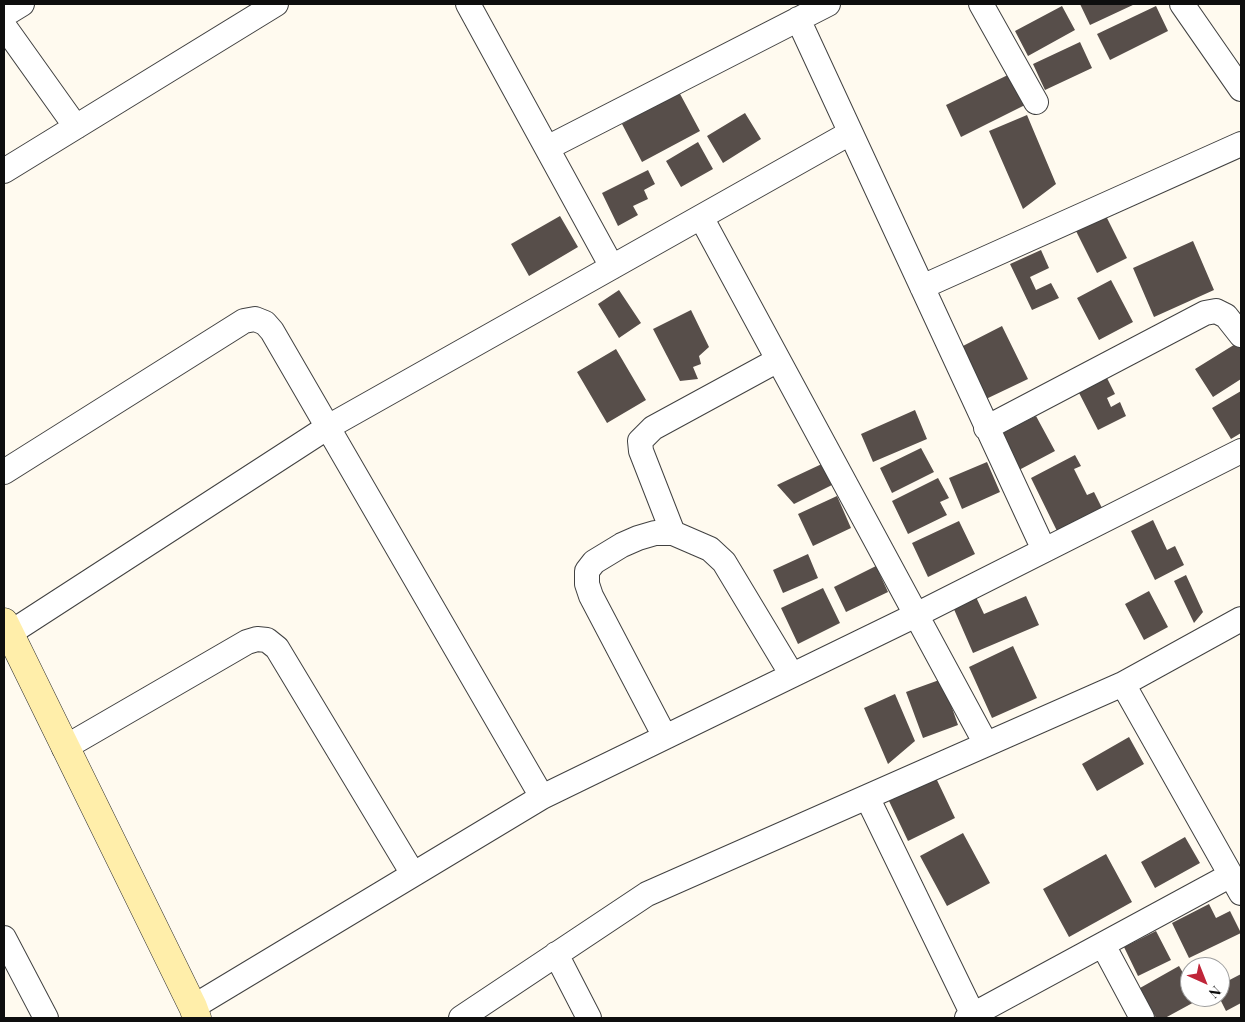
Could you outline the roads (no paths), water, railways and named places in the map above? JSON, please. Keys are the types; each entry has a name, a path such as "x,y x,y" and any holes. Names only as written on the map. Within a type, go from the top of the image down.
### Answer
{"street":[{"path":"4,15 22,4"},
{"path":"4,172 276,4"},
{"path":"468,4 612,267"},
{"path":"547,148 828,4"},
{"path":"981,4 1036,102"},
{"path":"1182,4 1241,89"},
{"path":"798,19 1044,550"},
{"path":"4,26 76,127"},
{"path":"850,133 328,426 7,628 195,1013 413,874 542,797 916,615 1241,451"},
{"path":"922,286 1241,144"},
{"path":"701,217 986,744"},
{"path":"986,428 1205,313 1216,311 1226,316 1241,335"},
{"path":"4,472 244,321 255,319 265,323 272,330 542,797"},
{"path":"673,533 640,451 640,441 653,428 778,360"},
{"path":"665,737 591,596 587,584 587,571 594,562 622,545 655,533 673,533 710,549 724,562 792,675"},
{"path":"461,1018 647,894 1123,684 1241,619"},
{"path":"64,748 247,642 257,639 267,640 276,648 413,874"},
{"path":"867,796 970,1016 1103,945 1236,884 1123,684"},
{"path":"4,938 46,1018"},
{"path":"1103,945 1142,1018"},
{"path":"556,954 589,1018"}]}
